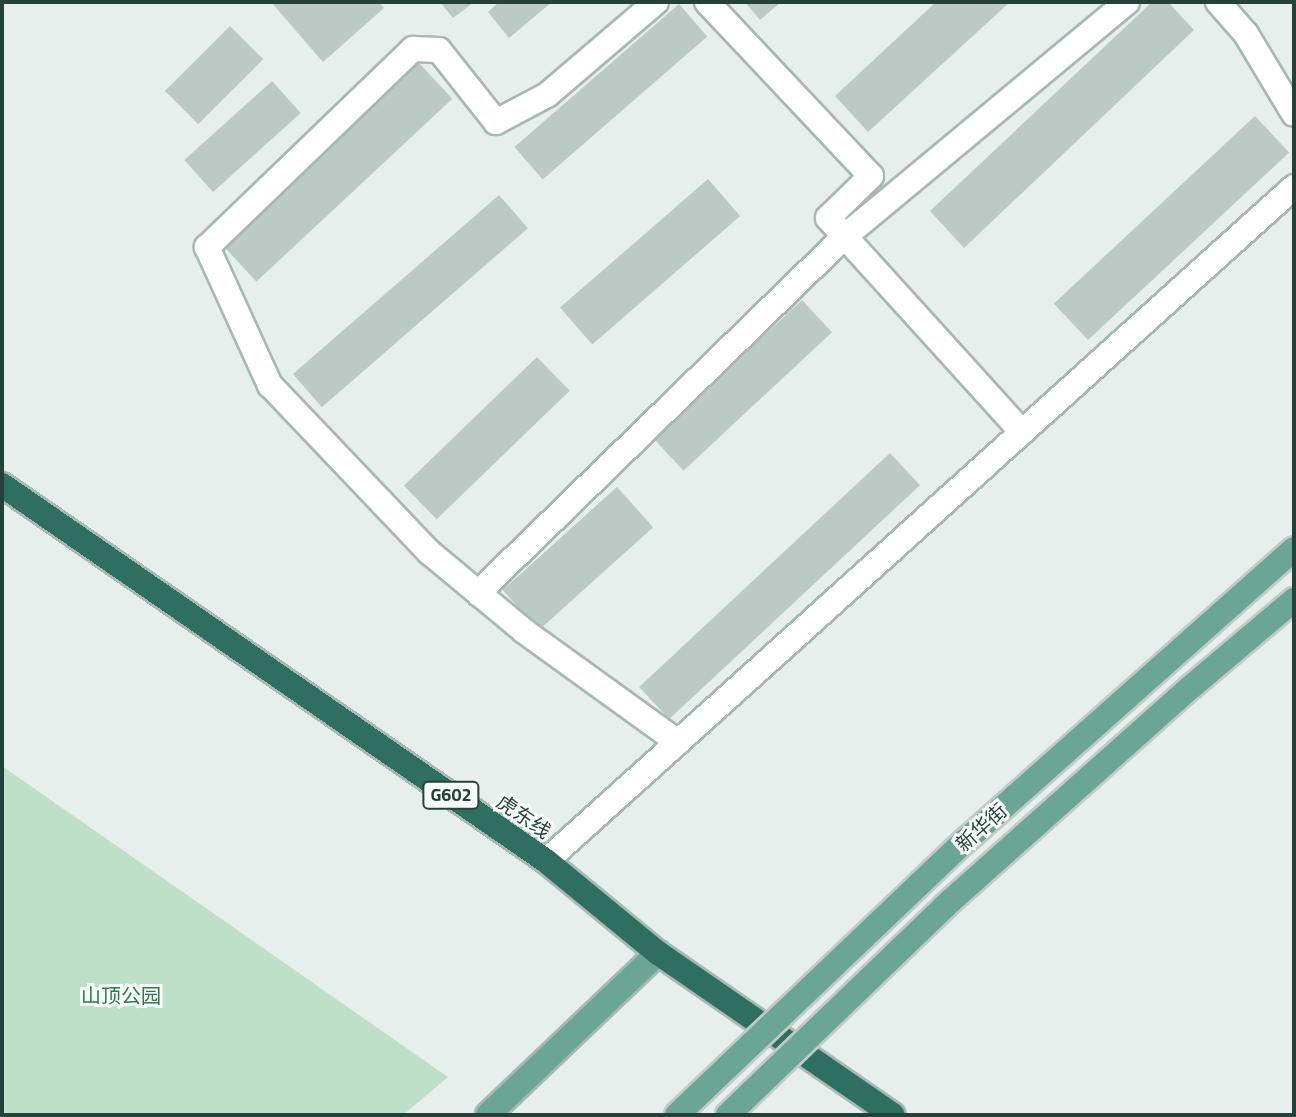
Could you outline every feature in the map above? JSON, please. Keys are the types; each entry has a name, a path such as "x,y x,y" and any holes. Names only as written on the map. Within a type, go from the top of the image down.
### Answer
{"highway":[{"name":"虎东线","path":"2,485 546,861 658,953 893,1115"}],"main road":[{"name":"新华街","path":"677,1115 964,842 1294,549"},
{"name":"新华街","path":"728,1115 956,896 1191,687 1294,600"},
{"path":"488,1115 658,953"}],"street":[{"path":"656,2 547,95 496,122 439,50 413,49 207,247 270,385 429,552 524,631 678,742"},
{"path":"707,2 871,176 828,218 1022,432"},
{"path":"478,593 844,237 1127,2"},
{"path":"1218,2 1246,34 1294,114"},
{"path":"1244,2 1246,34"},
{"path":"546,861 1294,187"}],"green space":[{"name":"山顶公园","path":"2,766 448,1077 403,1115 2,1115"}],"building":[{"path":"271,2 379,2 384,8 323,62"},
{"path":"440,2 474,2 453,18"},
{"path":"499,2 552,2 509,38 488,12"},
{"path":"745,2 781,2 760,20"},
{"path":"936,2 1010,2 868,132 835,96"},
{"path":"1152,2 1168,2 1194,30 964,248 930,211"},
{"path":"679,4 707,36 543,179 514,147"},
{"path":"230,26 263,59 198,124 165,91"},
{"path":"419,63 452,99 256,282 223,246"},
{"path":"272,81 301,113 213,192 184,160"},
{"path":"1255,116 1289,153 1088,340 1054,304"},
{"path":"708,179 740,216 592,345 560,308"},
{"path":"499,195 528,228 322,407 293,374"},
{"path":"802,300 832,332 684,471 654,438"},
{"path":"537,357 570,391 437,519 404,486"},
{"path":"890,453 920,485 669,719 639,687"},
{"path":"617,487 653,527 539,630 503,590"}]}
